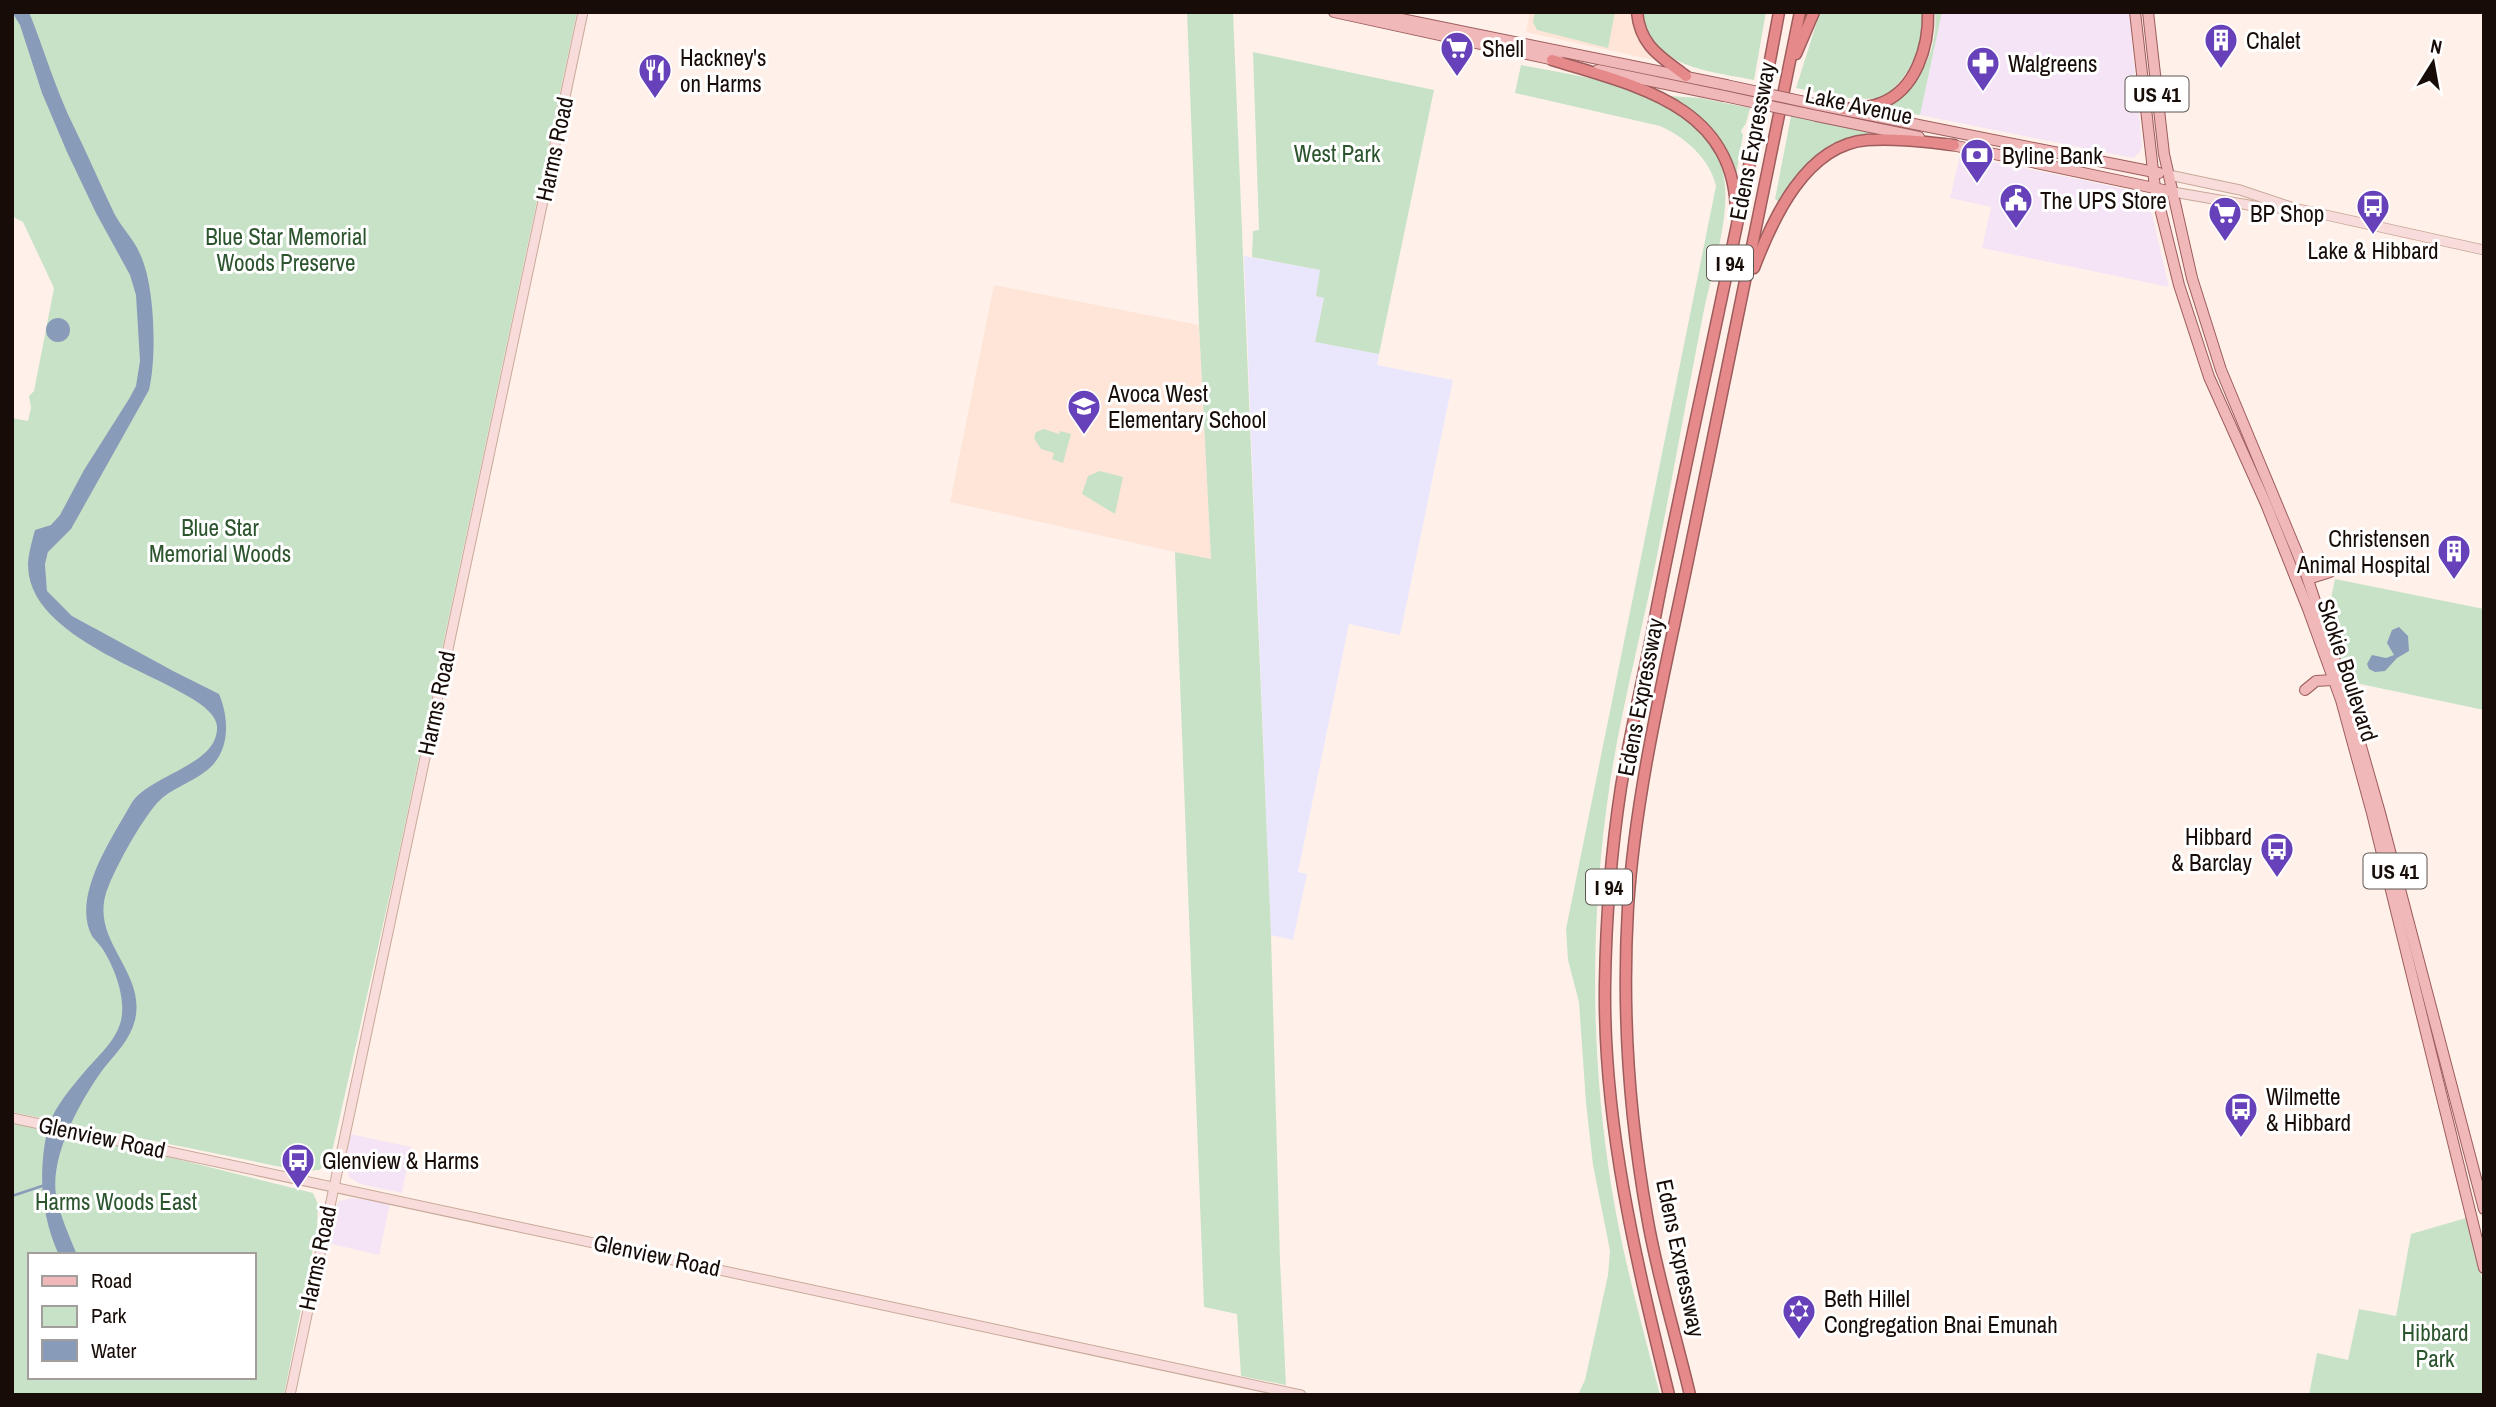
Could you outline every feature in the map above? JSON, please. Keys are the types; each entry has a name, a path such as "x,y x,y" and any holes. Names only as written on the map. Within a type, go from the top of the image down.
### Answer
{"highway":[{"path":"1637,12 1644,40 1686,76"},
{"name":"Edens Expressway","path":"1669,1395 1636,1263 1619,1169 1608,1076 1605,986 1610,882 1621,787 1736,235 1779,12"},
{"name":"Edens Expressway","path":"1690,1395 1647,1220 1637,1148 1630,1076 1627,996 1628,908 1637,820 1800,12"},
{"path":"1787,76 1814,12"},
{"path":"1843,109 1865,108 1881,103 1894,97 1904,87 1912,77 1924,51 1928,12"},
{"path":"1552,60 1635,86 1676,104 1702,125 1721,150 1735,188 1736,235"},
{"path":"1745,290 1764,243 1784,205 1803,177 1832,152 1854,142 1866,140 1954,145"}],"main road":[{"name":"Harms Road","path":"290,1395 583,12"},
{"name":"Lake Avenue","path":"1334,12 1724,96 1818,110 1843,109 2169,175 2240,190 2294,208 2484,250"},
{"name":"Lake Avenue","path":"1367,12 1727,85 1954,145 2173,192 2266,208 2294,208"},
{"name":"Skokie Boulevard","path":"2135,12 2155,188 2182,295 2209,377 2272,517 2340,700 2372,813 2484,1268"},
{"name":"Skokie Boulevard","path":"2148,12 2164,154 2192,278 2221,370 2308,579 2369,773 2484,1209"},
{"path":"2308,579 2330,572"},
{"path":"2305,690 2316,681 2333,680"},
{"name":"Glenview Road","path":"12,1118 1301,1395"}],"shaded area":[{"path":"1530,12 1630,12 1635,31 1654,60 1526,32"},
{"path":"1942,12 2129,12 2142,146 2140,152 2133,158 1920,115"},
{"path":"1960,155 2124,189 2134,194 2152,214 2169,287 1982,248 1991,207 1950,198"},
{"path":"1244,256 1321,270 1316,296 1324,297 1316,342 1379,354 1377,365 1453,380 1400,635 1349,624 1298,872 1307,874 1293,940 1271,935"},
{"name":"Avoca West Elementary School","path":"994,285 1199,325 1211,560 950,502"},
{"path":"350,1134 411,1147 402,1193 360,1184 349,1177 346,1163"},
{"path":"352,1198 390,1203 379,1255 327,1243 339,1201"}],"green space":[{"name":"Blue Star Memorial Woods Preserve","path":"12,12 577,12 395,871 330,1161 319,1170 301,1171 12,1112 12,418 28,421 31,408 29,396 34,391 54,288 23,222 12,213","holes":["48,552 45,564 47,592 72,616 94,628 91,644 58,621 42,603 28,566"]},
{"path":"1187,12 1233,12 1271,935 1286,1385 1241,1376 1237,1314 1204,1307 1175,552 1211,559"},
{"path":"1535,12 1615,12 1608,48 1537,30 1533,22"},
{"path":"1643,12 1766,12 1754,80 1701,69 1669,56 1657,45 1648,31"},
{"path":"1820,12 1923,12 1921,34 1913,62 1890,93 1883,97 1862,99 1796,88"},
{"path":"1935,12 1942,12 1920,115 1884,109 1883,107 1916,81 1924,68 1933,40"},
{"name":"West Park","path":"1253,52 1434,90 1379,354 1315,342 1324,298 1316,296 1320,270 1252,257 1253,231 1259,230"},
{"path":"1521,65 1608,83 1665,104 1690,121 1709,142 1722,169 1725,185 1720,242 1614,756 1603,833 1596,934 1596,1034 1604,1134 1621,1237 1660,1395 1578,1395 1585,1380 1608,1275 1610,1251 1593,1165 1579,1002 1568,960 1566,929 1716,186 1708,167 1695,150 1660,126 1515,93"},
{"path":"1669,96 1700,98 1750,108 1741,131 1743,135 1736,176 1720,142 1701,117"},
{"path":"1791,116 1867,132 1870,135 1841,144 1818,159 1780,203 1775,199"},
{"path":"1044,429 1059,434 1060,431 1071,434 1063,463 1052,459 1054,453 1041,449 1034,438 1036,432"},
{"path":"1100,471 1123,477 1115,514 1082,494 1088,476"},
{"path":"2335,579 2484,609 2484,710 2346,681 2327,618"},
{"name":"Harms Woods East","path":"12,1122 129,1147 313,1193 318,1204 317,1229 284,1395 12,1395"},
{"name":"Hibbard Park","path":"2466,1218 2484,1286 2484,1395 2309,1395 2317,1353 2348,1360 2359,1309 2396,1316 2411,1234"}],"water":[{"path":"12,12 29,12 68,113 114,213 140,254 149,284 153,321 153,359 149,390 71,529 48,552 45,564 47,591 72,616 219,694 226,725 224,746 214,764 157,803 130,842 109,885 104,904 105,922 133,985 135,1020 126,1040 95,1081 77,1111 62,1145 55,1179 56,1195 76,1253 58,1253 48,1225 42,1179 44,1147 53,1115 69,1091 109,1044 121,1021 122,1005 117,979 102,948 92,936 87,921 90,886 105,850 131,804 152,785 207,751 215,740 217,726 208,711 187,696 88,644 58,622 37,596 28,566 35,530 51,525 60,515 84,470 136,386 140,361 136,295 130,275 67,152 42,93 20,25"},
{"path":"58,318 69,325 70,330 63,341 58,342 47,335 46,330 53,319"},
{"path":"2399,627 2408,636 2409,651 2397,658 2385,671 2375,672 2369,669 2367,664 2372,655 2386,658 2394,655 2387,643 2392,630"}],"waterway":[{"path":"12,1196 42,1186"}],"place":[{"name":"Chalet","path":"2221,70"},
{"name":"Shell","path":"1457,78"},
{"name":"Walgreens","path":"1983,93"},
{"name":"Hackney's on Harms","path":"655,100"},
{"name":"Byline Bank","path":"1977,185"},
{"name":"The UPS Store","path":"2016,230"},
{"name":"Lake & Hibbard","path":"2373,236"},
{"name":"BP Shop","path":"2225,243"},
{"name":"Avoca West Elementary School","path":"1084,436"},
{"name":"Christensen Animal Hospital","path":"2454,581"},
{"name":"Hibbard & Barclay","path":"2277,879"},
{"name":"Wilmette & Hibbard","path":"2241,1139"},
{"name":"Glenview & Harms","path":"298,1190"},
{"name":"Beth Hillel Congregation Bnai Emunah","path":"1799,1341"}],"park label":[{"name":"Blue Star Memorial Woods","path":"220,540"}]}
